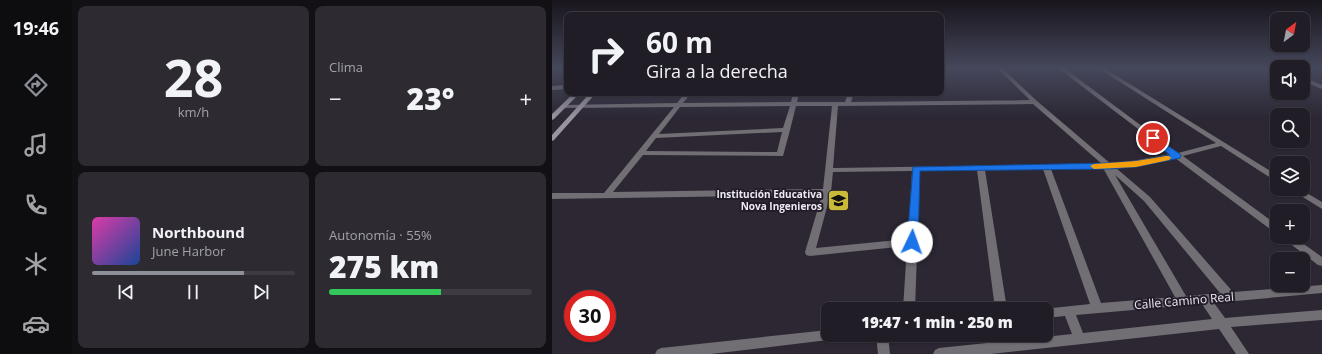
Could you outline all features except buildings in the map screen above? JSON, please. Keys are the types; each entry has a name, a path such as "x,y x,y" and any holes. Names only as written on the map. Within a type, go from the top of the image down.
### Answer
{"main road":[{"path":"552,118 574,96"},
{"path":"552,139 590,96"}],"street":[{"path":"1017,85 1107,166 1147,199 1230,297"},
{"path":"1082,85 1270,225"},
{"path":"1127,85 1270,174"},
{"path":"552,88 564,87"},
{"path":"607,195 686,96"},
{"path":"641,152 780,154 795,96"},
{"path":"848,103 850,96"},
{"path":"564,106 1035,102"},
{"path":"835,103 827,192 810,252 912,242"},
{"path":"654,136 787,130"},
{"path":"829,170 1107,166 1136,164 1177,156 1222,144"},
{"path":"1107,166 1183,301"},
{"path":"1046,167 1097,309"},
{"path":"981,168 1000,302"},
{"path":"909,302 916,169"},
{"path":"552,196 827,192"},
{"path":"1306,196 1322,206"},
{"path":"1297,244 1322,262"},
{"name":"Calle Camino Real","path":"1053,312 1322,289"},
{"path":"1205,299 1243,354"},
{"path":"1069,311 1080,339"},
{"path":"939,354 1222,323 1322,315"},
{"path":"661,354 733,350 821,336"},
{"path":"883,342 884,354"}],"slow traffic":[{"path":"1094,166 1136,164 1166,158"}],"place":[{"name":"Institución Educativa Nova Ingenieros","path":"838,200"}],"route":[{"path":"912,242 916,169 1109,166 1136,164 1177,156 1153,138"}]}
